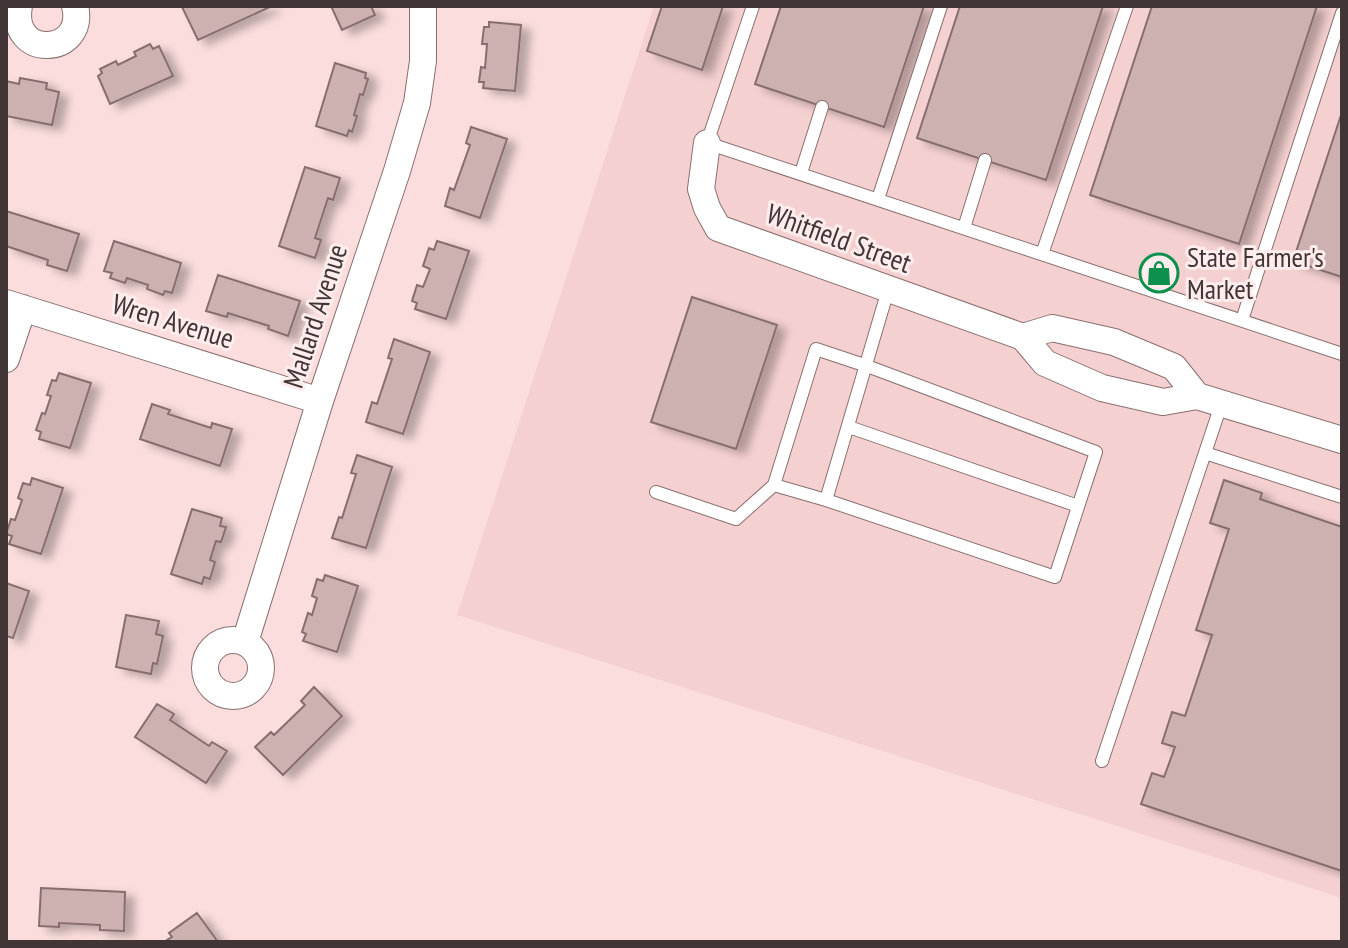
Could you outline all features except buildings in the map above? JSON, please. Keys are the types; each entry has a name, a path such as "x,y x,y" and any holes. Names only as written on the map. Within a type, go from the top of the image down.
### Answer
{"street":[{"path":"19,6 19,28 26,38 48,46 69,37 75,27 75,6"},
{"name":"Mallard Avenue","path":"245,642 417,103 423,61 423,6"},
{"name":"Whitfield Street","path":"707,143 701,189 718,228 1023,337 1045,363 1102,388 1163,402 1210,399 1342,440"},
{"path":"6,359 14,306"},
{"name":"Wren Avenue","path":"14,306 320,401"},
{"name":"Whitfield Street","path":"1023,337 1052,328 1114,342 1174,367 1210,399"}],"lane":[{"path":"753,6 707,143 1342,354"},
{"path":"878,199 941,6"},
{"path":"1042,254 1127,6"},
{"path":"1242,320 1342,13"},
{"path":"801,173 822,107"},
{"path":"964,228 985,160"},
{"path":"826,500 888,290"},
{"path":"656,492 736,519 774,485 816,349 1096,452 1055,577 774,485"},
{"path":"1102,761 1205,453 1210,399"},
{"path":"849,427 1078,506"},
{"path":"1205,453 1342,497"}],"shaded area":[{"path":"654,6 1342,6 1342,898 457,615"}],"place":[{"name":"State Farmer's Market","path":"1159,273"}]}
